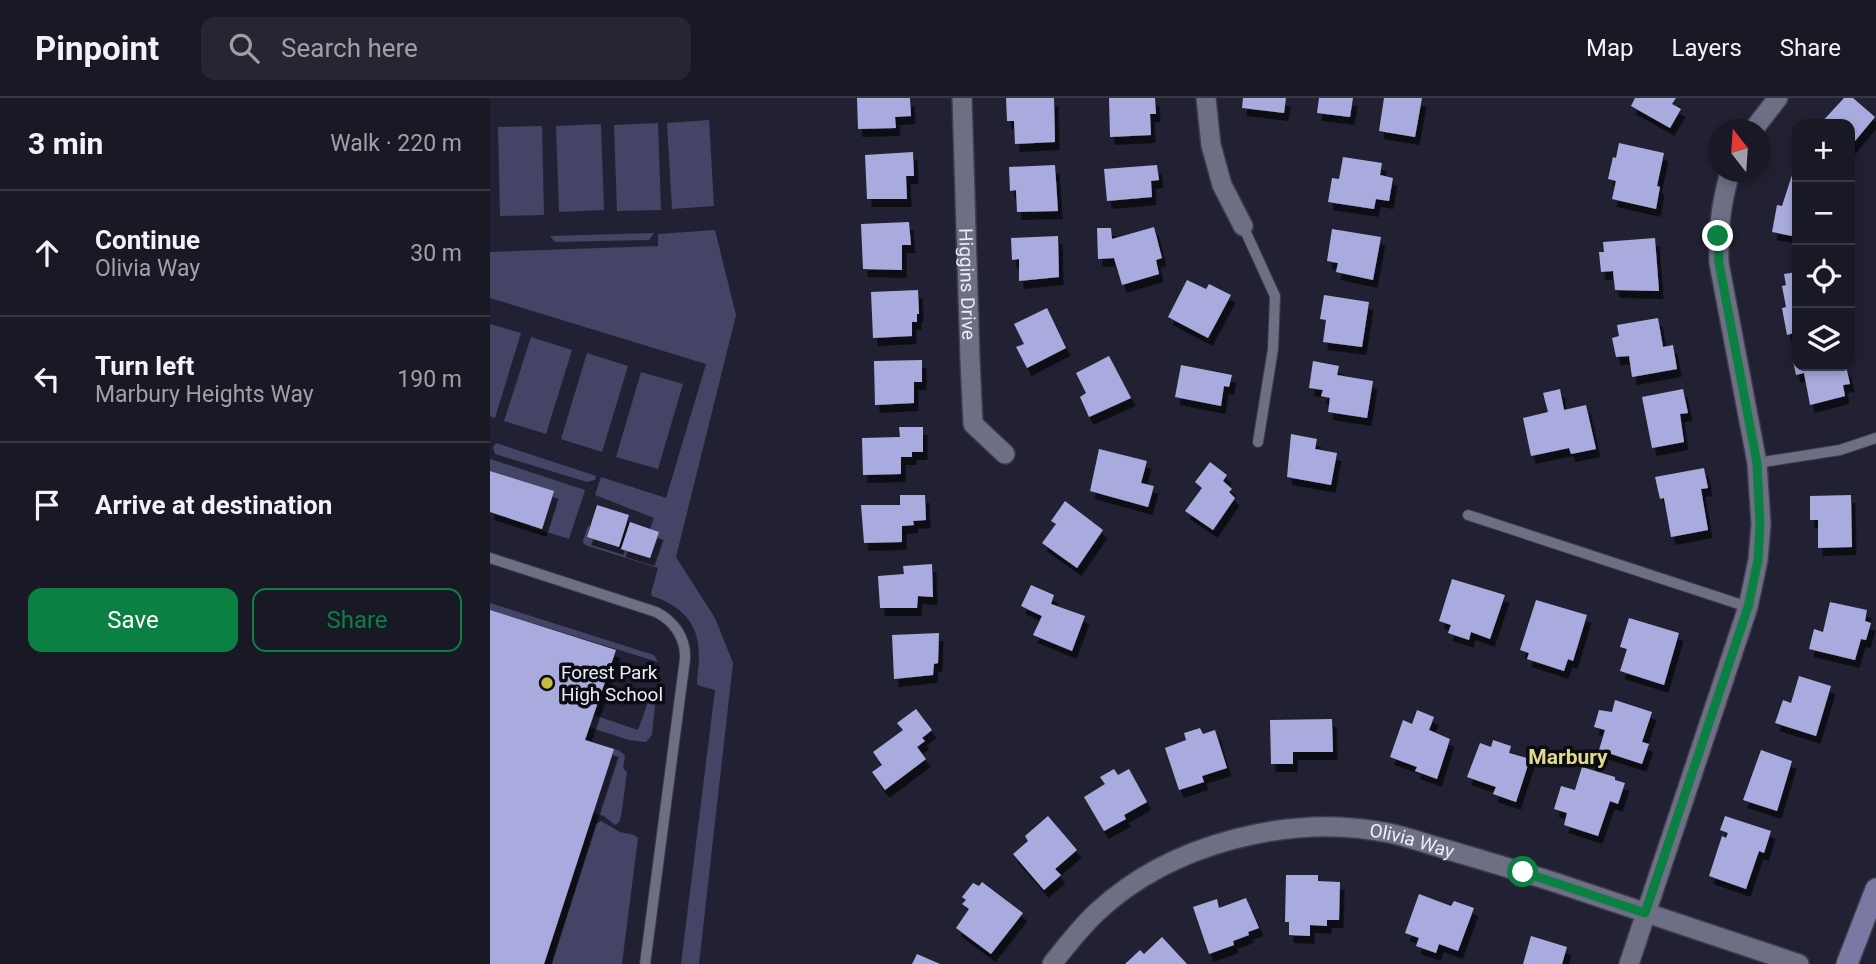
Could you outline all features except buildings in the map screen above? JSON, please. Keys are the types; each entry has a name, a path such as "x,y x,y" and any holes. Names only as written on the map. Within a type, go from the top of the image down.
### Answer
{"street":[{"name":"Higgins Drive","path":"962,98 973,424 1005,454"},
{"path":"1206,98 1211,145 1222,185 1243,226"},
{"path":"1762,119 1778,98"},
{"path":"1629,964 1748,607 1758,560 1760,524 1757,463 1719,263 1721,202 1727,182"},
{"name":"Olivia Way","path":"1052,964 1098,911 1149,874 1180,858 1222,842 1301,827 1345,827 1390,833 1523,872 1798,964"},
{"path":"1847,964 1876,889"}],"lane":[{"path":"1243,226 1275,296 1273,349 1258,442"},
{"path":"1757,463 1840,450 1876,438"},
{"path":"1468,515 1748,607"},
{"path":"490,558 656,612 671,622 681,636 685,659 645,964"}],"shaded area":[{"path":"709,120 714,206 672,209 667,123"},
{"path":"658,123 661,210 617,211 614,125"},
{"path":"601,124 604,210 559,212 556,126"},
{"path":"542,126 544,215 500,216 498,127"},
{"path":"715,230 736,315 676,557 715,618 733,663 699,964 681,964 715,690 697,684 698,644 687,617 672,605 652,596 658,568 588,546 583,541 590,526 587,537 650,558 659,532 650,529 654,518 595,495 601,477 666,498 706,364 490,298 490,252 658,246 658,234"},
{"path":"654,233 649,240 555,242 550,236"},
{"path":"490,324 521,333 495,418 490,416"},
{"path":"531,337 572,350 546,434 504,421"},
{"path":"587,353 628,366 602,452 561,439"},
{"path":"641,372 683,384 658,469 616,457"},
{"path":"496,443 596,476 595,480 587,482 495,454 493,447"},
{"path":"490,459 585,490 569,539 530,525 553,491 490,471"},
{"path":"490,603 654,655 658,662 490,610"},
{"path":"648,702 655,704 652,735 646,742 629,740 589,727 594,715 638,730"},
{"path":"614,749 625,756 623,768 627,772 621,817 615,825 604,816 593,813"},
{"path":"601,821 638,838 622,964 552,964 596,824"}],"place":[{"name":"Forest Park High School","path":"547,683"}],"district":[{"name":"Marbury","path":"1568,757"}],"route":[{"path":"1523,872 1645,913 1748,607 1758,560 1760,524 1757,463 1719,263 1718,236"}]}
